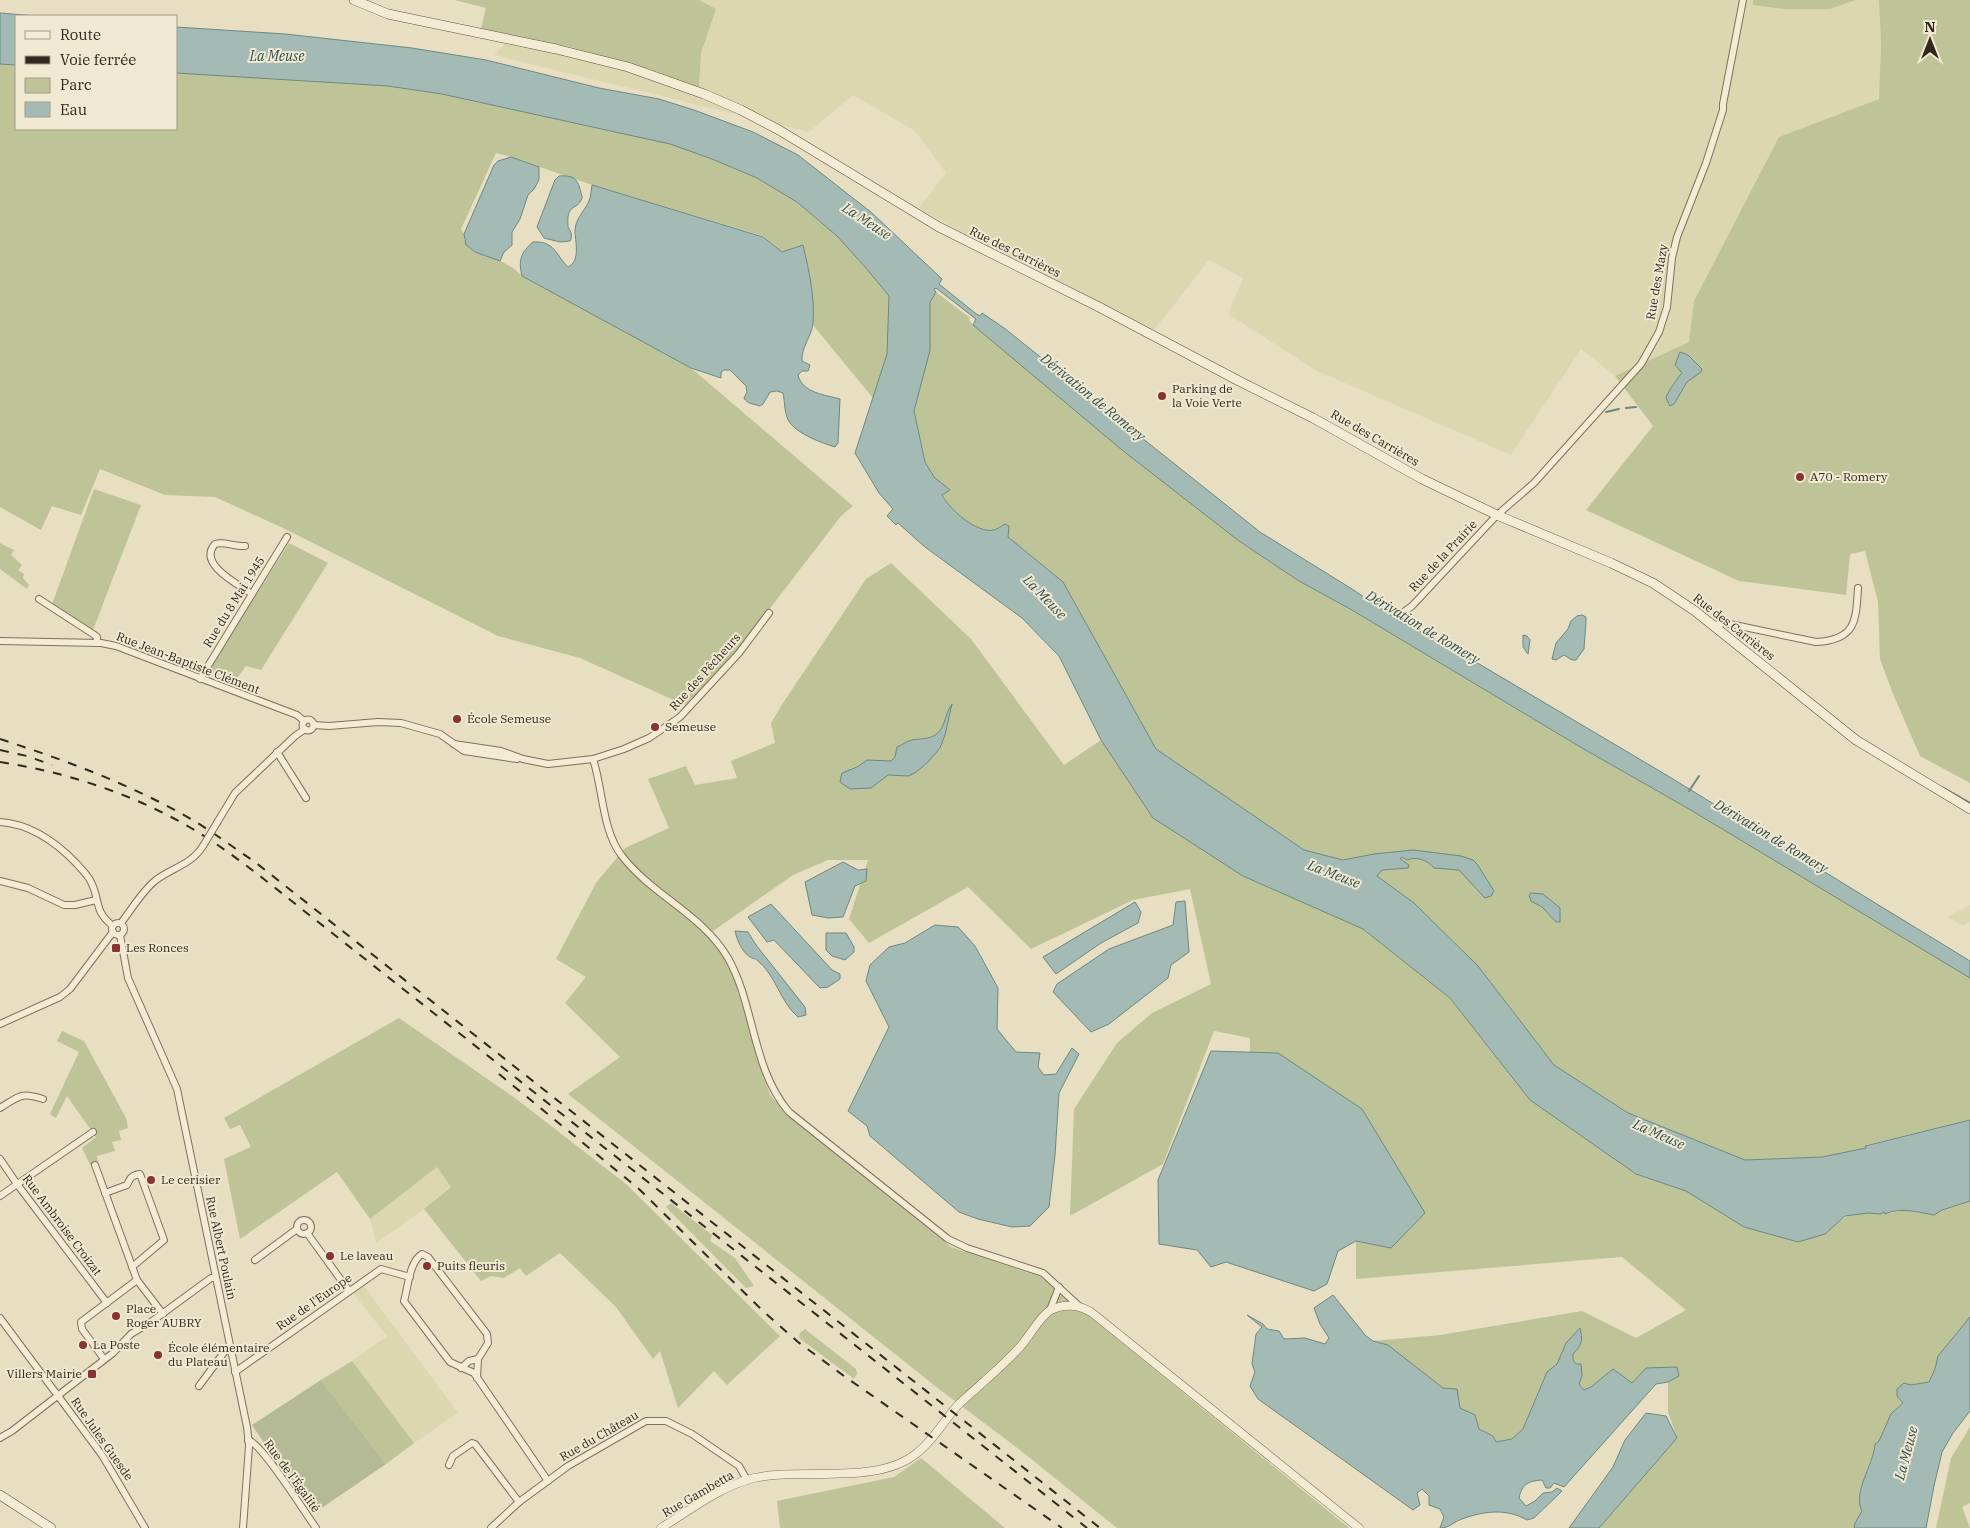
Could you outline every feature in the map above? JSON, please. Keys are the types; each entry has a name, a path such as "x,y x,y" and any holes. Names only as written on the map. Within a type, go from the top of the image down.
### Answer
{"main road":[{"name":"Rue des Carrières","path":"354,0 388,14 556,49 628,67 704,94 779,130 939,227 1099,307 1313,418 1422,479 1497,515 1611,563 1653,583 1714,625 1856,740 1970,809"},
{"path":"0,1495 51,1528"}],"street":[{"name":"Rue des Mazy","path":"1497,515 1534,483 1623,385 1640,364 1659,332 1667,307 1672,258 1677,237 1706,163 1723,110 1743,0"},
{"name":"Rue de la Prairie","path":"1405,611 1412,606 1497,515"},
{"name":"Rue du 8 Mai 1945","path":"200,679 287,537"},
{"path":"245,546 236,547 220,543 215,544 211,552 212,562 217,569 252,594"},
{"path":"1714,625 1725,624 1816,642 1830,641 1843,635 1850,629 1856,616 1858,588"},
{"path":"39,599 97,637 97,643"},
{"name":"Rue des Pêcheurs","path":"314,725 328,726 378,722 401,723 440,734 454,744 501,751 522,759 548,764 593,759 624,749 649,738 680,717 740,653 769,613"},
{"path":"1725,634 1734,626"},
{"name":"Rue Jean-Baptiste Clément","path":"0,641 97,643 116,646 297,715 304,721"},
{"path":"0,1024 60,997 70,989 115,931 118,922 122,923 155,881 197,856 235,793 295,736 304,729 312,730 314,725 309,720 304,721 304,729"},
{"path":"277,752 306,798"},
{"path":"593,759 607,820 615,844 622,856 637,873 717,942 738,982 768,1080 777,1099 788,1112 948,1239 967,1248 1043,1273 1079,1306 1096,1315 1359,1528"},
{"path":"0,822 29,828 55,843 88,876 101,916 115,931"},
{"path":"0,881 28,888 64,905 75,905 96,900"},
{"path":"115,931 125,928 122,923"},
{"name":"Rue Albert Poulain","path":"115,931 128,978 177,1089 248,1427 243,1528"},
{"path":"0,1108 21,1095 44,1099"},
{"path":"0,1196 93,1132"},
{"name":"Rue Ambroise Croizat","path":"0,1159 107,1303"},
{"path":"95,1165 137,1280 163,1314"},
{"path":"105,1193 127,1185 130,1178 140,1174 164,1240 132,1267"},
{"path":"255,1260 297,1229 297,1224 300,1221 307,1220 311,1226 311,1230 307,1234"},
{"path":"297,1229 302,1234 307,1234 349,1291"},
{"path":"477,1378 478,1358 488,1343 487,1334 426,1254 422,1254 416,1259 404,1301 450,1362 474,1373 477,1378 548,1481"},
{"name":"Rue de l'Europe","path":"235,1372 381,1269 410,1277"},
{"path":"0,1438 12,1432 114,1352 131,1334 163,1314 211,1278 216,1278"},
{"path":"104,1359 82,1329 81,1322 137,1280"},
{"path":"1050,1310 1059,1287"},
{"path":"1050,1310 1061,1306 1079,1306"},
{"name":"Rue Gambetta","path":"661,1528 726,1489 747,1480 776,1475 853,1473 888,1468 909,1459 924,1447 959,1404 1007,1362 1050,1310"},
{"name":"Rue Jules Guesde","path":"0,1318 102,1455 145,1528"},
{"path":"199,1386 225,1351 230,1348"},
{"path":"461,1368 469,1361 478,1358"},
{"name":"Rue du Château","path":"491,1528 520,1502 568,1466 638,1425 653,1420 666,1421 692,1434 738,1466 747,1480"},
{"name":"Rue de l'Égalité","path":"248,1440 257,1445 266,1456 316,1528"},
{"path":"449,1465 453,1456 472,1443 475,1444 520,1502"}],"shaded area":[{"path":"513,0 1753,0 1753,5 1830,9 1856,0 1879,0 1881,45 1880,99 1779,138 1694,301 1690,342 1615,376 1581,349 1511,455 1315,370 1228,314 1243,278 1209,260 1147,339 919,208 946,173 915,131 853,95 809,132 494,55 509,41"},
{"path":"1970,905 1970,922 1963,926 1948,917"},
{"path":"437,1167 451,1186 424,1209 376,1243 370,1219"},
{"path":"364,1286 458,1413 414,1443 352,1361 387,1336 354,1294"}],"green space":[{"path":"455,0 699,0 716,9 701,53 699,87 650,69 567,46 481,29 486,8"},
{"path":"1753,0 1856,0 1830,9 1784,9 1753,5"},
{"path":"1879,0 1970,0 1970,783 1920,756 1880,659 1878,602 1865,551 1850,554 1846,595 1739,581 1586,510 1653,426 1615,376 1689,342 1694,301 1779,137 1879,99 1881,45"},
{"path":"0,64 15,65 15,130 178,130 178,73 202,73 388,86 442,94 670,144 757,178 797,202 837,236 889,296 887,354 873,398 813,325 812,287 782,252 763,236 592,185 496,153 461,229 464,234 464,240 513,268 522,276 691,368 853,506 841,516 731,659 685,705 580,658 498,636 283,528 215,497 165,495 100,469 81,515 52,506 41,530 0,507"},
{"path":"936,292 970,318 969,320 973,325 1239,541 1299,581 1352,610 1582,748 1689,809 1970,978 1970,1120 1866,1145 1866,1148 1822,1157 1745,1160 1628,1113 1554,1065 1478,966 1414,903 1363,866 1304,850 1156,749 1063,582 1008,537 1005,524 994,530 987,530 971,524 957,513 942,495 950,490 934,477 925,462 914,411 930,350 930,302"},
{"path":"94,489 141,505 93,630 51,607"},
{"path":"0,543 14,550 11,555 22,565 18,570 24,574 23,578 29,585 27,589 0,569"},
{"path":"289,543 328,563 261,670 246,666 232,685 208,672"},
{"path":"891,563 971,639 1064,765 1101,740 1153,818 1243,876 1363,929 1450,998 1530,1100 1636,1174 1686,1191 1744,1227 1825,1234 1838,1222 1855,1214 1880,1214 1884,1212 1885,1214 1906,1210 1934,1215 1942,1210 1970,1201 1970,1317 1938,1356 1929,1382 1911,1386 1897,1396 1903,1403 1891,1414 1879,1441 1876,1442 1860,1497 1862,1511 1854,1528 1599,1528 1677,1438 1668,1412 1668,1382 1679,1376 1632,1383 1613,1369 1591,1387 1584,1390 1579,1384 1582,1376 1573,1360 1573,1354 1582,1339 1580,1329 1566,1343 1558,1364 1547,1372 1523,1429 1512,1439 1496,1442 1487,1433 1479,1429 1475,1415 1460,1408 1457,1390 1443,1388 1388,1345 1373,1341 1440,1335 1582,1311 1636,1338 1686,1310 1622,1257 1356,1279 1356,1241 1391,1248 1278,1053 1250,1052 1250,1038 1214,1031 1163,1164 1070,1216 1074,1109 1117,1043 1152,1013 1211,984 1190,889 1133,900 1031,949 968,887 869,943 849,919 868,860 828,860 793,875 709,934 729,961 770,1095 795,1122 951,1247 1041,1277 1349,1528 1117,1528 568,1094 620,1057 565,1003 586,977 556,959 596,883 625,848 669,828 648,779 686,766 695,785 737,778 731,761 775,743 771,723 783,703 866,579"},
{"path":"399,1018 515,1098 626,1184 780,1336 727,1385 714,1371 678,1408 660,1351 653,1359 616,1307 560,1253 526,1276 520,1268 504,1278 491,1276 481,1281 424,1209 451,1187 437,1167 370,1219 337,1172 240,1239 224,1159 251,1147 240,1125 230,1129 224,1118"},
{"path":"62,1031 84,1041 126,1118 128,1128 119,1131 121,1140 112,1142 115,1151 97,1156 98,1163 90,1165 82,1148 96,1137 67,1096 56,1118 50,1114 79,1052 57,1041"},
{"path":"671,1203 712,1235 710,1241 735,1258 754,1286 746,1288 666,1207"},
{"path":"805,1329 856,1369 857,1374 854,1379 799,1338 800,1333"},
{"path":"352,1361 414,1443 386,1464 321,1380"},
{"path":"321,1380 386,1464 313,1514 252,1425"},
{"path":"1970,1427 1970,1503 1962,1507 1970,1528 1936,1528 1951,1458"},
{"path":"921,1458 1005,1528 780,1528 777,1501 894,1477"}],"water":[{"path":"0,13 24,15 15,15 15,65 0,64"},
{"name":"La Meuse","path":"178,27 285,34 412,48 486,60 599,88 659,99 753,132 798,155 872,213 942,279 939,284 975,313 980,316 982,313 1004,328 1260,532 1403,623 1437,639 1668,776 1970,961 1970,978 1689,809 1582,748 1352,610 1299,581 1239,541 1122,450 973,325 976,319 936,288 934,289 936,292 930,302 930,350 914,411 925,462 934,477 950,490 942,495 957,513 972,524 987,530 994,530 1005,524 1009,526 1008,537 1063,582 1156,749 1304,850 1343,860 1374,854 1413,850 1461,856 1473,860 1494,891 1491,896 1485,898 1459,870 1434,868 1425,861 1418,859 1407,860 1402,857 1400,859 1409,865 1408,868 1382,870 1377,876 1414,903 1478,966 1554,1065 1628,1113 1745,1160 1822,1157 1866,1148 1865,1146 1970,1120 1970,1201 1942,1210 1934,1215 1903,1210 1885,1214 1884,1212 1881,1214 1868,1213 1845,1216 1825,1234 1798,1242 1744,1227 1686,1191 1636,1174 1530,1100 1450,998 1363,929 1243,876 1153,818 1101,740 1059,656 1022,618 925,547 898,523 896,525 887,516 893,509 879,493 855,453 887,354 889,296 837,236 797,202 757,178 670,144 442,94 388,86 178,73"},
{"path":"511,157 539,167 539,180 528,195 520,219 512,232 512,245 504,252 500,261 475,252 466,245 464,234 494,165 498,161"},
{"path":"559,176 572,177 577,181 582,197 579,204 571,209 568,214 568,227 571,232 570,241 560,242 544,238 537,227 555,180"},
{"path":"592,185 763,237 782,252 803,245 811,284 813,323 802,356 802,361 810,365 808,371 802,371 798,375 800,381 809,389 840,399 838,443 835,447 811,438 790,423 783,393 777,391 770,392 760,406 749,403 744,398 747,392 746,386 730,370 721,372 721,378 691,368 522,276 520,266 523,253 533,242 540,242 550,246 568,267 572,264 576,256 576,225 590,199"},
{"path":"1680,352 1688,355 1702,369 1701,372 1687,382 1674,404 1670,406 1666,398 1682,373 1675,365"},
{"path":"1582,615 1586,617 1584,649 1576,660 1572,660 1564,655 1556,660 1552,659 1556,643 1568,629 1571,621 1577,616"},
{"path":"1523,635 1527,636 1530,640 1528,654 1523,647"},
{"path":"952,704 940,748 916,772 909,776 888,775 871,788 850,789 840,782 842,773 857,767 867,760 891,761 895,757 897,747 910,741 928,738 938,733"},
{"path":"843,862 858,870 867,869 866,881 855,886 843,917 828,918 812,915 805,882"},
{"path":"1531,893 1543,894 1560,908 1560,922 1556,922 1542,907 1531,901 1529,895"},
{"path":"1185,901 1189,952 1171,965 1168,978 1109,1024 1091,1032 1053,992 1057,984 1109,949 1173,925 1176,902"},
{"path":"1135,902 1141,912 1138,923 1101,943 1056,974 1043,957"},
{"path":"771,904 832,970 840,974 840,979 828,987 820,988 774,940 767,942 748,917"},
{"path":"935,925 958,927 975,946 998,988 997,1029 1016,1052 1040,1053 1038,1067 1044,1075 1056,1074 1072,1048 1079,1054 1059,1093 1049,1207 1030,1226 1012,1227 978,1219 959,1212 870,1136 867,1126 848,1111 889,1027 866,981 870,965 889,947 905,943"},
{"path":"735,931 748,932 805,1007 806,1015 798,1017 792,1011 769,973 756,959 751,958 742,949"},
{"path":"826,933 846,933 854,947 854,952 845,960 832,956 826,950"},
{"path":"1211,1051 1278,1053 1362,1109 1425,1213 1391,1248 1356,1241 1338,1251 1327,1284 1314,1291 1226,1262 1211,1267 1197,1250 1159,1244 1158,1180"},
{"path":"1333,1295 1366,1336 1373,1341 1388,1345 1443,1388 1457,1389 1460,1408 1475,1415 1479,1429 1493,1436 1496,1442 1512,1439 1523,1429 1547,1372 1557,1364 1566,1343 1580,1328 1581,1342 1573,1354 1573,1360 1576,1364 1581,1364 1582,1376 1579,1384 1584,1390 1591,1387 1613,1369 1632,1383 1646,1368 1677,1367 1679,1376 1668,1382 1656,1384 1564,1487 1554,1483 1550,1488 1546,1488 1542,1480 1526,1484 1519,1498 1526,1506 1543,1493 1552,1492 1557,1488 1562,1491 1534,1518 1527,1520 1503,1512 1495,1512 1470,1516 1440,1528 1444,1517 1440,1509 1429,1505 1429,1496 1422,1489 1417,1493 1420,1505 1413,1510 1258,1399 1250,1386 1255,1372 1252,1364 1256,1334 1262,1327 1247,1315 1263,1324 1267,1329 1279,1331 1284,1339 1305,1338 1325,1344 1329,1338 1320,1324 1314,1308"},
{"name":"La Meuse","path":"1970,1317 1970,1411 1953,1433 1942,1452 1926,1528 1854,1528 1862,1511 1860,1504 1861,1487 1874,1452 1875,1444 1879,1441 1891,1414 1903,1403 1897,1396 1897,1389 1904,1383 1911,1385 1929,1382 1938,1356"},
{"path":"1646,1413 1666,1416 1677,1438 1599,1528 1569,1528 1613,1467 1625,1440"}],"waterway":[{"path":"1626,408 1636,407"},
{"path":"1606,412 1619,409"},
{"path":"1689,791 1699,776"},
{"path":"1942,787 1970,803"}],"railway":[{"path":"0,739 73,765 145,795 199,824 255,862 1100,1528"},
{"path":"0,750 27,756 52,765"},
{"path":"0,762 50,772 99,786 169,816 222,848 1087,1528"},
{"path":"499,1074 639,1189 763,1311 798,1342 1062,1528"}],"place":[{"name":"Parking de la Voie Verte","path":"1162,396"},
{"name":"A70 - Romery","path":"1800,477"},
{"name":"École Semeuse","path":"457,719"},
{"name":"Semeuse","path":"655,727"},
{"name":"Les Ronces","path":"116,948"},
{"name":"Le cerisier","path":"151,1180"},
{"name":"Le laveau","path":"330,1256"},
{"name":"Puits fleuris","path":"427,1266"},
{"name":"Place Roger AUBRY","path":"116,1316"},
{"name":"La Poste","path":"83,1345"},
{"name":"École élémentaire du Plateau","path":"158,1355"},
{"name":"Villers Mairie","path":"92,1374"}],"water label":[{"name":"Dérivation de Romery","path":"1093,397"},
{"name":"Dérivation de Romery","path":"1423,627"},
{"name":"Dérivation de Romery","path":"1771,836"}]}
